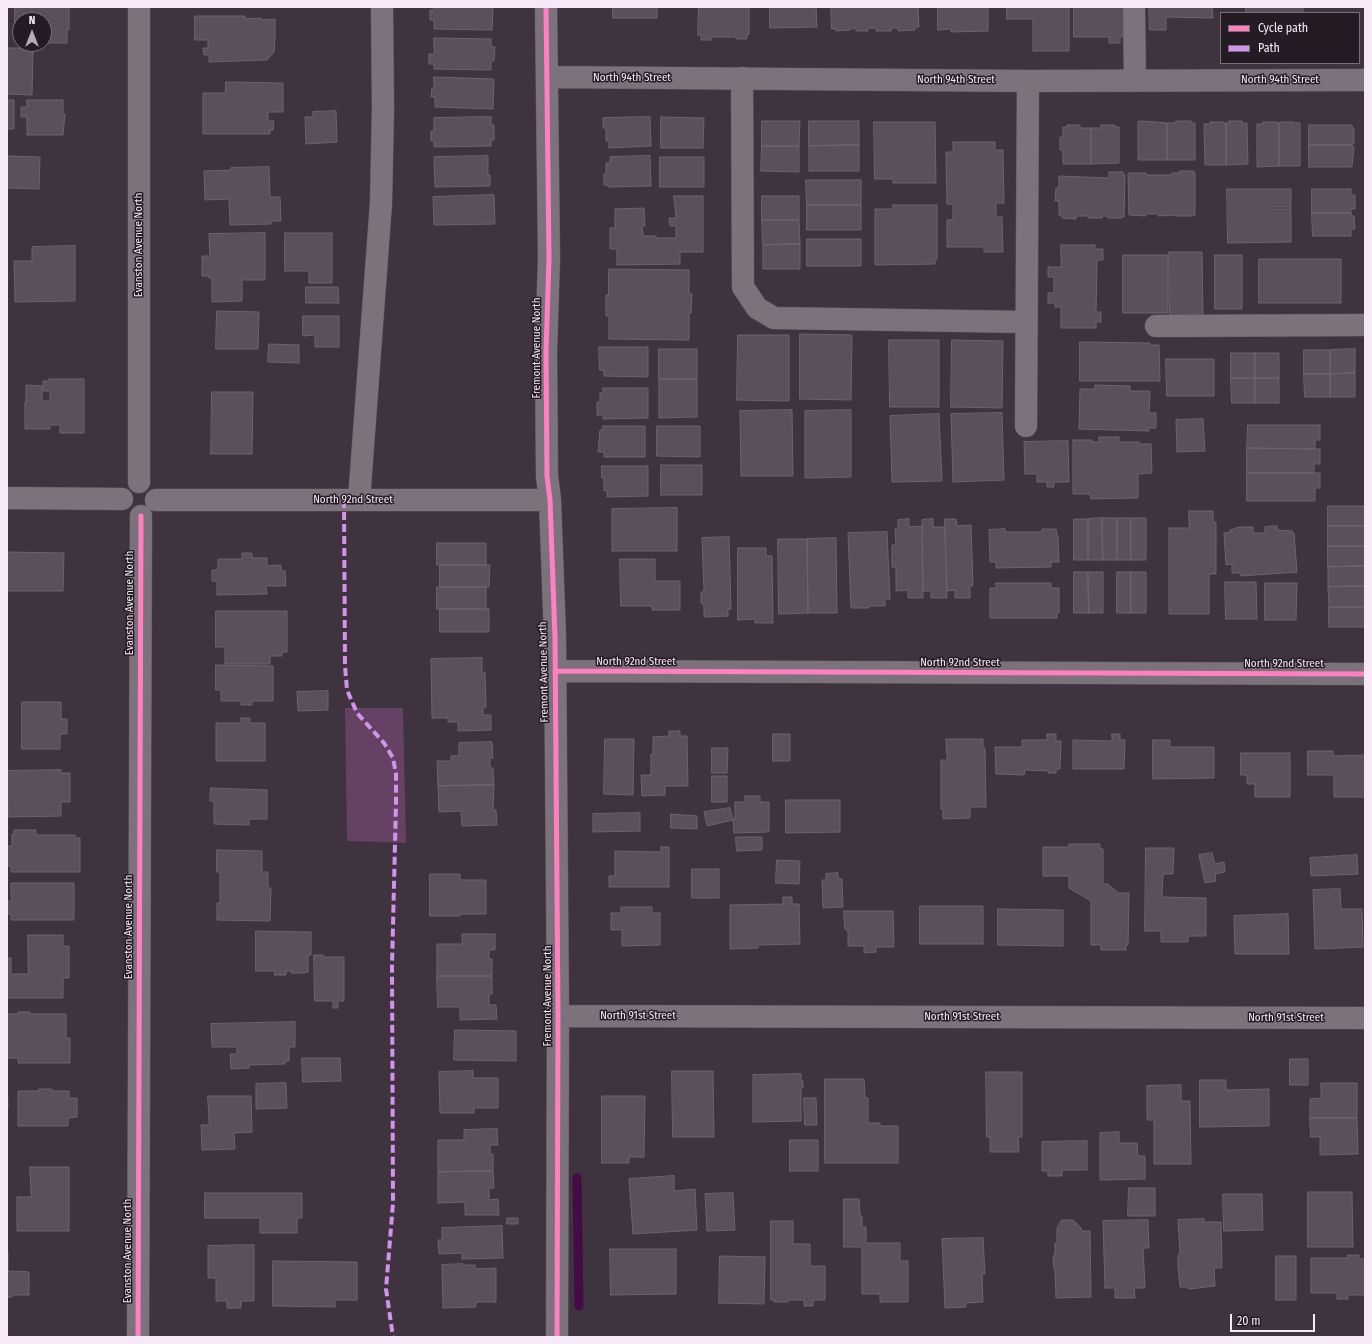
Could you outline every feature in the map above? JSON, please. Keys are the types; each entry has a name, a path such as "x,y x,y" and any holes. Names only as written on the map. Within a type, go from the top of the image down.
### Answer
{"street":[{"name":"Evanston Avenue North","path":"139,7 139,482"},
{"path":"359,500 381,203 383,108 382,7"},
{"name":"Fremont Avenue North","path":"546,7 548,77 548,258 546,352 547,476 550,500 555,671 558,1016 556,1337"},
{"path":"1134,7 1135,81"},
{"name":"North 94th Street","path":"548,77 1028,81 1365,80"},
{"path":"742,78 743,286 757,308 774,318 1026,322"},
{"path":"1026,426 1028,81"},
{"path":"1156,326 1365,325"},
{"path":"139,482 148,485 152,489 156,500 151,511 141,516 131,515 127,512 124,508 122,499 127,487 131,484 139,482"},
{"path":"7,498 122,499"},
{"name":"North 92nd Street","path":"156,500 550,500"},
{"name":"Evanston Avenue North","path":"138,1337 141,516"},
{"name":"North 92nd Street","path":"555,671 1365,674"},
{"name":"North 91st Street","path":"558,1016 1365,1018"}],"shaded area":[{"path":"345,708 403,708 406,843 347,841"}],"building":[{"path":"15,7 69,7 69,30 67,30 67,43 52,43 52,12 15,12"},
{"path":"434,7 493,7 492,30 434,29 434,20 430,20 430,10 434,10"},
{"path":"613,7 657,7 657,18 613,18"},
{"path":"699,7 749,7 749,34 747,34 747,39 736,39 736,37 711,37 711,40 701,40 701,35 698,35"},
{"path":"770,7 816,7 817,27 770,28"},
{"path":"831,7 918,7 919,27 915,27 915,30 898,31 898,28 891,28 891,31 876,31 876,28 868,28 868,31 856,31 856,28 836,31 836,29 832,29"},
{"path":"938,7 988,7 988,31 951,32 951,29 938,30"},
{"path":"1007,7 1069,7 1069,51 1033,51 1033,19 1007,19"},
{"path":"1074,7 1127,7 1123,37 1120,37 1120,43 1109,43 1109,37 1074,37"},
{"path":"1149,7 1212,7 1213,18 1166,17 1166,30 1150,30"},
{"path":"1246,7 1303,7 1303,12 1246,12"},
{"path":"195,16 245,16 245,19 275,19 274,52 267,60 209,62 209,55 204,55 203,48 208,48 208,40 195,40"},
{"path":"434,38 491,39 491,47 495,47 494,61 491,61 491,70 434,69 434,64 429,64 429,54 434,54"},
{"path":"7,48 12,48 12,52 33,52 32,95 7,94"},
{"path":"434,77 494,79 493,109 435,107 435,97 431,97 432,88 434,88"},
{"path":"226,82 283,83 283,112 268,112 268,121 274,121 273,130 270,130 270,134 203,134 203,93 225,93"},
{"path":"7,100 14,100 14,129 7,129"},
{"path":"27,100 63,100 63,114 65,114 63,135 27,135 27,117 21,117 21,107 27,107"},
{"path":"336,111 337,142 306,144 305,117 313,117 313,112"},
{"path":"491,117 491,125 494,125 494,140 491,140 491,146 434,147 434,141 431,141 431,131 434,131 434,118"},
{"path":"650,117 651,146 609,148 609,141 606,141 606,128 603,128 603,118"},
{"path":"661,117 704,118 703,148 661,148"},
{"path":"762,121 800,121 799,146 762,146"},
{"path":"809,121 859,121 859,145 809,146"},
{"path":"1176,121 1191,121 1191,123 1195,123 1195,160 1167,160 1167,123 1176,123"},
{"path":"1229,121 1242,121 1242,123 1247,123 1248,164 1226,165 1226,123 1229,123"},
{"path":"874,122 935,122 936,183 893,183 893,179 875,179"},
{"path":"1138,122 1167,123 1167,160 1138,160"},
{"path":"1210,122 1226,123 1226,165 1205,165 1204,124 1211,124"},
{"path":"1263,122 1279,123 1279,166 1257,167 1257,124 1263,124"},
{"path":"1279,123 1300,123 1300,166 1279,166"},
{"path":"1067,125 1080,125 1080,128 1091,128 1091,164 1063,164 1063,150 1060,150 1060,137 1063,137 1063,127 1067,127"},
{"path":"1101,125 1115,125 1115,127 1119,127 1119,163 1091,164 1091,128 1101,128"},
{"path":"1309,125 1352,125 1352,128 1354,128 1354,144 1309,145"},
{"path":"953,142 995,142 995,150 1003,150 1004,203 996,203 996,217 1002,217 1003,252 984,252 984,247 947,247 947,220 953,220 953,204 947,204 946,152 953,152"},
{"path":"859,145 859,171 809,171 809,146"},
{"path":"1309,145 1352,145 1352,147 1354,147 1352,167 1309,167"},
{"path":"762,146 799,146 799,172 761,171"},
{"path":"7,156 40,157 39,189 7,188"},
{"path":"488,156 488,175 490,175 490,186 435,187 434,157"},
{"path":"650,156 651,186 608,187 608,185 604,185 606,163 610,163 610,157"},
{"path":"660,157 704,157 704,187 660,187"},
{"path":"269,167 270,197 280,197 281,221 271,221 271,224 230,225 229,199 205,200 204,171 231,170 231,168"},
{"path":"1180,171 1193,171 1195,173 1195,215 1129,215 1128,173 1172,175 1172,173 1180,173"},
{"path":"1109,172 1123,172 1123,175 1125,175 1124,217 1108,218 1108,216 1102,216 1102,218 1088,218 1088,216 1076,216 1076,219 1062,218 1062,216 1059,215 1059,201 1055,201 1056,188 1059,188 1059,176 1109,178"},
{"path":"806,180 861,180 861,205 807,205"},
{"path":"1227,189 1291,189 1291,207 1265,207 1265,209 1291,209 1291,242 1228,243"},
{"path":"1312,189 1351,189 1351,195 1355,195 1355,209 1351,209 1351,213 1312,213"},
{"path":"494,195 495,224 434,225 433,197"},
{"path":"674,196 703,196 703,252 680,252 680,264 617,265 617,249 610,249 610,228 615,228 615,209 644,208 645,226 642,226 643,236 656,236 656,238 676,238 676,226 670,226 669,218 676,218"},
{"path":"762,196 799,196 799,220 762,220"},
{"path":"807,205 861,205 861,230 807,230"},
{"path":"893,205 937,205 937,259 935,259 935,264 875,265 875,209 893,209"},
{"path":"1312,213 1351,213 1351,216 1354,216 1355,229 1351,229 1351,236 1313,236"},
{"path":"762,220 799,220 800,244 763,245"},
{"path":"265,233 265,280 242,280 242,301 212,302 212,278 209,278 209,276 202,276 202,256 210,256 209,234"},
{"path":"285,233 332,233 332,283 309,283 309,271 285,271"},
{"path":"807,239 861,239 861,266 807,266"},
{"path":"800,244 800,269 763,269 763,245"},
{"path":"1061,245 1095,245 1095,249 1103,249 1103,260 1097,260 1096,312 1101,312 1101,322 1096,322 1096,328 1061,328 1061,307 1055,307 1055,303 1048,303 1048,293 1054,293 1054,277 1048,277 1048,267 1061,267"},
{"path":"75,246 75,301 15,302 14,261 32,261 32,247"},
{"path":"1169,252 1202,252 1203,314 1170,315"},
{"path":"1123,255 1168,255 1168,313 1123,313"},
{"path":"1215,255 1242,255 1242,309 1215,309"},
{"path":"1259,259 1341,259 1341,303 1259,303"},
{"path":"609,269 689,270 689,294 692,294 691,313 689,313 689,340 609,339 609,316 606,316 606,295 608,295"},
{"path":"306,287 338,287 339,303 306,303"},
{"path":"217,311 259,312 258,349 216,349"},
{"path":"303,316 339,316 339,347 315,347 315,335 303,336"},
{"path":"800,334 852,335 851,400 800,399"},
{"path":"738,335 789,335 789,401 737,400"},
{"path":"889,340 939,340 939,407 890,407"},
{"path":"952,340 1003,341 1002,408 951,407"},
{"path":"1080,342 1150,343 1150,345 1159,345 1160,381 1080,381"},
{"path":"269,344 299,345 299,363 268,362"},
{"path":"599,347 648,347 648,377 604,376 604,371 600,370"},
{"path":"659,349 697,349 697,379 659,379"},
{"path":"1355,349 1355,373 1330,374 1330,350"},
{"path":"1304,350 1330,350 1330,374 1304,374"},
{"path":"1231,353 1255,353 1255,378 1231,378"},
{"path":"1255,353 1279,353 1279,378 1255,378"},
{"path":"1166,359 1214,359 1214,396 1167,396"},
{"path":"1355,373 1355,397 1330,397 1330,374"},
{"path":"1304,374 1330,374 1330,397 1305,397"},
{"path":"1231,378 1255,378 1255,403 1232,403"},
{"path":"1255,378 1279,378 1279,403 1255,403"},
{"path":"49,379 84,379 84,433 60,433 60,425 50,425 50,429 25,429 26,385 42,386 42,401 50,401 50,391 43,391 43,381 49,381"},
{"path":"697,379 697,417 659,418 659,380"},
{"path":"1095,385 1130,386 1130,391 1150,391 1149,413 1156,413 1156,428 1149,428 1149,431 1079,429 1080,389 1095,389"},
{"path":"603,388 648,388 648,418 603,419 603,415 597,415 597,402 600,402 600,393 603,393"},
{"path":"212,392 253,392 252,454 211,454"},
{"path":"792,410 793,476 741,476 740,411"},
{"path":"851,410 851,477 805,478 805,411"},
{"path":"1002,413 1004,480 953,482 951,414"},
{"path":"939,414 942,481 892,482 890,416"},
{"path":"1203,419 1205,451 1177,452 1176,420"},
{"path":"1248,425 1320,425 1320,440 1315,440 1315,449 1247,448"},
{"path":"603,426 645,426 645,457 604,457 604,452 598,452 600,430 603,430"},
{"path":"657,426 700,426 700,457 657,456"},
{"path":"1099,437 1119,437 1119,442 1139,442 1139,444 1151,444 1152,473 1138,474 1138,498 1091,499 1090,494 1073,494 1073,440 1092,440 1092,442 1099,442"},
{"path":"1068,441 1069,482 1054,482 1054,487 1047,487 1047,482 1037,482 1037,474 1025,474 1024,442"},
{"path":"1247,448 1320,449 1320,464 1314,464 1314,473 1247,473"},
{"path":"661,465 702,465 702,495 661,495"},
{"path":"602,466 648,466 648,496 607,497 607,490 604,491"},
{"path":"1247,473 1320,473 1320,488 1315,488 1315,501 1247,501"},
{"path":"1328,506 1365,506 1365,526 1328,526"},
{"path":"677,508 677,551 612,551 612,509"},
{"path":"1189,511 1213,511 1213,522 1216,522 1216,574 1209,574 1209,614 1169,614 1169,528 1189,528"},
{"path":"1102,518 1117,518 1117,560 1103,560"},
{"path":"1102,518 1103,560 1088,560 1088,519"},
{"path":"1117,518 1131,518 1131,560 1117,560"},
{"path":"1131,518 1146,518 1146,560 1131,560"},
{"path":"909,519 909,527 922,526 923,598 908,598 908,590 896,591 896,567 892,567 892,545 896,545 895,529 898,529 898,520"},
{"path":"933,519 933,527 945,527 947,598 931,598 931,591 923,591 922,520"},
{"path":"945,519 956,519 957,526 971,525 973,586 970,586 970,598 955,598 955,590 947,591"},
{"path":"1074,519 1088,519 1088,560 1074,560"},
{"path":"1277,526 1278,530 1292,531 1292,533 1294,533 1297,572 1241,576 1240,573 1232,573 1232,564 1226,565 1224,533 1231,532 1230,530 1240,527 1253,527 1253,533 1265,533 1265,527"},
{"path":"1328,526 1365,526 1365,546 1328,546"},
{"path":"1005,529 1005,532 1042,532 1042,529 1056,529 1058,536 1059,562 1051,562 1051,567 996,568 996,562 990,562 989,530"},
{"path":"887,532 890,599 885,599 885,606 851,608 848,533"},
{"path":"729,537 731,609 728,609 728,616 704,617 704,605 701,603 701,593 704,590 702,538"},
{"path":"836,538 837,613 808,613 807,539"},
{"path":"778,539 807,539 808,613 779,614"},
{"path":"437,543 486,543 486,565 437,565"},
{"path":"1328,546 1365,546 1365,566 1328,567"},
{"path":"738,548 766,548 766,556 772,556 773,623 755,623 755,619 738,620"},
{"path":"7,552 64,553 63,591 7,591"},
{"path":"242,553 252,553 252,558 267,558 267,566 281,565 281,571 285,571 286,586 266,586 267,594 217,595 217,581 212,581 212,570 218,570 218,559 242,559"},
{"path":"620,559 655,559 655,581 680,581 680,610 652,610 652,606 621,606"},
{"path":"440,565 490,565 489,587 440,587"},
{"path":"1365,566 1365,586 1328,587 1328,567"},
{"path":"1074,572 1088,572 1089,613 1074,613"},
{"path":"1088,572 1103,572 1103,613 1089,613"},
{"path":"1117,572 1131,572 1131,613 1117,613"},
{"path":"1131,572 1146,572 1146,613 1131,613"},
{"path":"1225,582 1256,582 1257,619 1226,619"},
{"path":"996,583 1051,583 1051,588 1059,588 1059,613 1057,613 1057,618 990,618 990,588 996,588"},
{"path":"1265,583 1297,583 1296,620 1265,620"},
{"path":"1365,586 1365,607 1329,607 1328,587"},
{"path":"437,587 486,587 486,609 437,609"},
{"path":"1329,607 1365,607 1365,627 1329,627"},
{"path":"440,609 489,609 489,632 440,632"},
{"path":"216,611 287,611 287,652 282,652 282,656 270,656 270,664 225,664 225,647 216,647"},
{"path":"482,658 482,673 485,672 486,707 483,707 483,715 491,715 491,730 458,731 458,722 448,722 448,718 432,718 431,659"},
{"path":"216,665 273,666 273,701 252,701 252,705 241,705 241,701 221,701 221,690 216,690"},
{"path":"328,691 328,710 298,711 297,692"},
{"path":"22,702 61,702 61,719 67,719 67,734 60,734 60,749 22,749"},
{"path":"241,718 250,718 250,723 265,723 265,761 216,761 216,723 241,723"},
{"path":"669,731 680,731 680,736 687,736 688,786 665,786 665,795 642,796 641,775 651,775 653,737 669,736"},
{"path":"773,734 790,734 790,761 773,761"},
{"path":"1047,734 1056,734 1056,741 1061,741 1060,769 1056,769 1056,773 1048,773 1049,771 1025,770 1024,775 996,774 995,747 1022,747 1022,740 1047,740"},
{"path":"1112,734 1120,734 1120,740 1125,740 1124,769 1073,769 1073,740 1112,741"},
{"path":"605,739 634,739 633,795 604,794"},
{"path":"946,739 983,739 983,748 985,748 986,807 970,807 970,818 943,819 943,809 941,809 941,760 947,760"},
{"path":"1153,740 1170,740 1170,747 1214,747 1214,778 1153,779"},
{"path":"492,742 493,758 490,758 490,768 493,768 494,785 438,786 437,761 451,761 451,756 459,756 459,743"},
{"path":"712,748 728,748 727,773 712,773"},
{"path":"1308,751 1333,751 1333,756 1365,755 1365,797 1334,797 1334,775 1308,775"},
{"path":"1241,753 1290,753 1290,797 1255,797 1255,784 1247,784 1247,775 1241,775"},
{"path":"61,770 61,773 70,773 70,802 61,802 61,816 8,817 7,771"},
{"path":"712,776 727,776 727,802 712,802"},
{"path":"494,785 493,810 496,810 497,825 462,826 461,811 439,812 438,786"},
{"path":"211,788 267,790 267,819 249,819 249,825 214,824 214,801 210,801"},
{"path":"745,796 760,796 760,802 769,802 769,832 734,833 733,819 735,819 735,802 745,802"},
{"path":"786,800 840,800 840,832 786,833"},
{"path":"730,808 733,820 707,826 704,812"},
{"path":"640,813 640,831 593,832 593,814"},
{"path":"671,814 697,816 697,829 671,828"},
{"path":"14,830 36,830 36,835 75,835 75,838 80,838 80,872 11,872 11,866 7,866 7,846 12,846 12,834 14,834"},
{"path":"736,837 762,837 762,850 737,851"},
{"path":"1069,844 1100,844 1100,849 1103,849 1103,884 1108,884 1118,893 1129,893 1128,945 1126,945 1126,950 1101,950 1101,945 1091,945 1091,901 1069,888 1069,876 1043,876 1043,847 1069,847"},
{"path":"661,847 669,847 669,887 609,887 609,876 615,876 615,851 661,852"},
{"path":"1146,848 1174,848 1173,874 1163,874 1162,897 1206,898 1206,936 1188,936 1188,942 1161,942 1161,931 1145,931"},
{"path":"217,850 262,851 262,872 268,872 268,888 271,888 270,921 217,920 217,903 220,903 220,872 217,872"},
{"path":"1212,853 1215,864 1224,862 1225,872 1215,874 1216,881 1205,883 1199,855"},
{"path":"1357,855 1358,874 1311,876 1310,858"},
{"path":"777,860 800,861 799,884 776,883"},
{"path":"692,869 719,869 719,898 692,898"},
{"path":"838,873 838,879 842,879 843,907 823,908 822,880 826,880 826,874"},
{"path":"430,874 460,874 460,880 486,880 486,914 430,916"},
{"path":"11,883 74,883 74,920 11,920 11,914 7,914 7,901 11,901"},
{"path":"1340,889 1341,909 1362,909 1363,947 1315,949 1313,890"},
{"path":"783,897 792,897 792,904 799,904 800,944 758,945 758,948 730,949 730,905 783,904"},
{"path":"920,906 983,906 983,944 920,944"},
{"path":"621,907 652,907 652,913 660,913 660,945 622,946 622,930 611,930 611,913 621,913"},
{"path":"998,909 1063,910 1063,946 998,945"},
{"path":"844,911 893,911 894,947 876,947 876,952 864,953 864,946 848,946 848,931 845,929"},
{"path":"1288,914 1289,954 1235,954 1234,916"},
{"path":"256,931 311,932 311,955 308,955 308,972 291,973 291,971 286,971 286,975 274,975 275,971 256,971"},
{"path":"462,934 495,934 495,950 489,950 489,959 492,959 492,976 437,976 437,944 462,944"},
{"path":"28,935 63,935 63,946 69,946 69,978 63,978 63,998 7,998 7,958 11,958 11,974 28,974"},
{"path":"314,955 323,955 323,957 344,957 344,1001 338,1001 338,1008 333,1008 333,1001 315,1001"},
{"path":"437,976 492,976 492,994 489,994 489,1005 496,1005 497,1019 460,1020 460,1007 438,1007"},
{"path":"18,1012 30,1012 30,1014 66,1014 66,1038 70,1038 70,1063 18,1063 18,1058 7,1058 7,1014 18,1014"},
{"path":"295,1022 295,1047 289,1047 289,1061 285,1061 285,1064 249,1065 249,1068 231,1069 230,1054 237,1054 237,1047 212,1047 211,1024"},
{"path":"455,1030 516,1031 516,1061 454,1060"},
{"path":"302,1058 340,1058 341,1081 303,1082"},
{"path":"1290,1059 1308,1059 1308,1085 1290,1085"},
{"path":"473,1071 473,1078 498,1078 498,1108 474,1108 474,1113 440,1113 439,1072"},
{"path":"672,1071 713,1071 714,1137 673,1137"},
{"path":"986,1072 1022,1072 1022,1137 1018,1137 1019,1152 990,1152 990,1137 987,1137"},
{"path":"7,1074 8,1108 7,1108"},
{"path":"801,1074 803,1088 801,1088 801,1121 753,1122 753,1075"},
{"path":"825,1079 864,1079 865,1098 868,1098 868,1123 880,1123 880,1126 898,1126 898,1163 825,1163"},
{"path":"1200,1080 1226,1080 1226,1090 1269,1089 1269,1126 1200,1127"},
{"path":"286,1083 287,1108 256,1109 256,1084"},
{"path":"1321,1083 1357,1083 1357,1118 1310,1118 1310,1099 1321,1098"},
{"path":"1181,1085 1181,1101 1190,1101 1191,1164 1154,1164 1154,1120 1147,1120 1147,1086"},
{"path":"39,1089 69,1091 69,1098 77,1098 77,1117 68,1118 68,1126 18,1126 18,1091 39,1091"},
{"path":"208,1096 251,1096 252,1132 234,1133 235,1149 202,1150 201,1125 209,1125"},
{"path":"602,1096 645,1096 644,1157 629,1157 629,1163 602,1163"},
{"path":"804,1098 816,1098 817,1125 805,1125"},
{"path":"1310,1118 1357,1118 1358,1154 1320,1155 1320,1137 1311,1137"},
{"path":"497,1129 498,1145 490,1145 490,1154 493,1154 493,1171 438,1172 438,1140 464,1140 464,1130"},
{"path":"1119,1132 1119,1143 1137,1143 1138,1156 1145,1156 1145,1179 1100,1180 1100,1133"},
{"path":"790,1140 818,1140 818,1171 790,1171"},
{"path":"1087,1141 1087,1170 1062,1170 1062,1176 1048,1176 1048,1171 1042,1171 1042,1142"},
{"path":"30,1167 69,1167 69,1231 17,1231 17,1197 31,1197"},
{"path":"493,1171 494,1188 489,1188 489,1200 498,1199 499,1215 465,1215 465,1202 438,1203 438,1172"},
{"path":"674,1176 674,1191 695,1189 697,1230 633,1234 629,1179"},
{"path":"1129,1188 1155,1188 1155,1216 1128,1216"},
{"path":"1308,1192 1352,1192 1353,1247 1308,1247"},
{"path":"205,1193 302,1193 302,1218 297,1218 297,1233 260,1233 260,1218 205,1218"},
{"path":"733,1193 735,1230 707,1231 705,1194"},
{"path":"1223,1194 1262,1194 1263,1230 1224,1231"},
{"path":"844,1199 859,1199 862,1227 866,1227 866,1243 900,1243 900,1261 908,1261 908,1302 880,1302 880,1294 862,1294 862,1247 844,1247"},
{"path":"507,1218 518,1218 518,1224 507,1224"},
{"path":"1204,1219 1204,1222 1221,1222 1222,1268 1214,1268 1215,1286 1189,1289 1186,1287 1180,1287 1178,1266 1178,1256 1180,1252 1178,1220"},
{"path":"1062,1220 1073,1220 1082,1231 1090,1231 1091,1297 1056,1298 1053,1256 1055,1255 1055,1243 1057,1243 1057,1228"},
{"path":"1148,1220 1149,1248 1143,1248 1145,1288 1134,1288 1135,1298 1115,1298 1115,1288 1105,1288 1103,1221"},
{"path":"771,1221 793,1221 793,1244 810,1244 810,1266 825,1266 825,1300 813,1300 813,1306 804,1306 804,1300 774,1302 774,1300 771,1300"},
{"path":"502,1226 503,1258 462,1259 462,1253 439,1254 438,1240 442,1240 442,1228"},
{"path":"983,1238 985,1274 982,1274 983,1302 966,1303 966,1307 945,1308 942,1239"},
{"path":"254,1245 254,1301 241,1301 241,1308 227,1308 227,1301 216,1301 216,1278 208,1278 208,1246"},
{"path":"610,1249 676,1249 676,1294 611,1295"},
{"path":"7,1252 8,1271 29,1272 29,1295 12,1295 12,1297 7,1297"},
{"path":"1348,1255 1359,1255 1359,1259 1365,1259 1365,1295 1348,1295 1348,1299 1337,1299 1337,1293 1311,1293 1311,1258 1348,1258"},
{"path":"720,1256 765,1257 764,1304 719,1303"},
{"path":"1276,1256 1296,1256 1296,1300 1276,1300"},
{"path":"273,1261 357,1262 357,1300 335,1300 335,1307 273,1306"},
{"path":"442,1265 475,1265 475,1269 496,1268 496,1302 476,1302 476,1307 443,1308"}],"waterway":[{"path":"577,1178 579,1306"}],"marked path":[{"path":"344,500 345,666 347,690 357,713 384,743 393,758 396,774 392,966 393,1203 386,1289 393,1337"}],"cycle path":[{"path":"546,7 549,258 546,352 547,476 550,500 555,638 558,1016 557,1337"},
{"path":"138,1337 141,516"},
{"path":"555,671 1365,674"}]}
